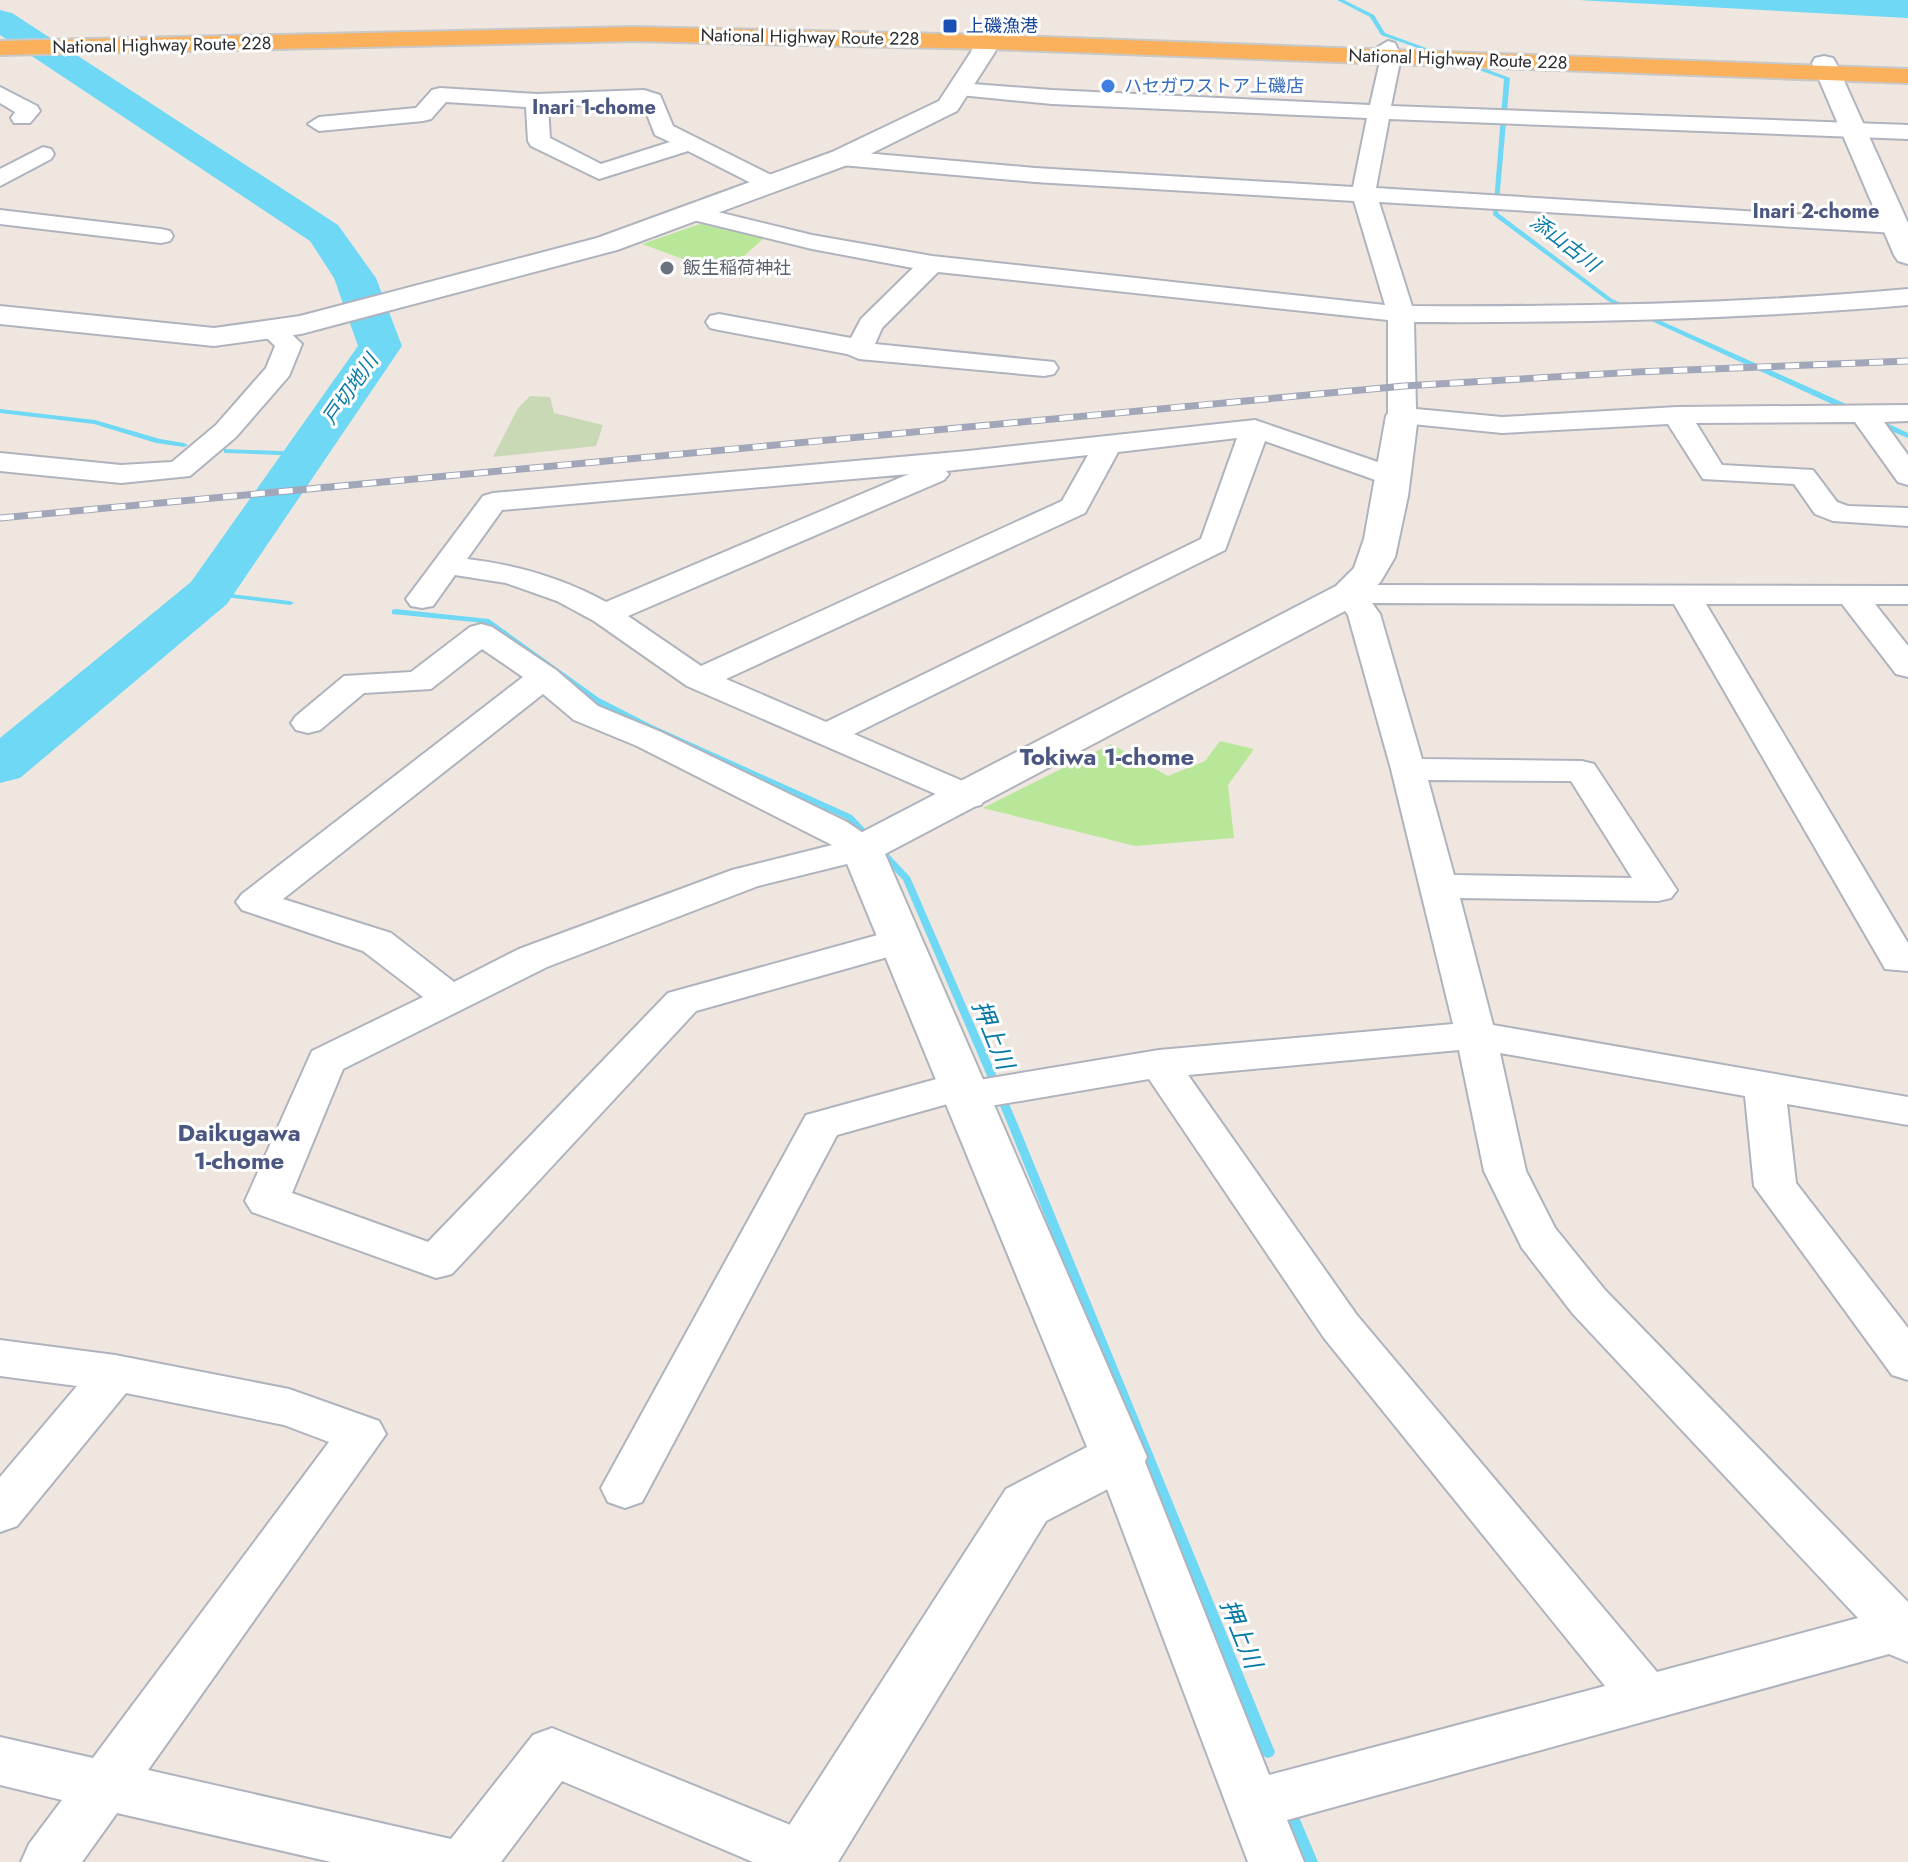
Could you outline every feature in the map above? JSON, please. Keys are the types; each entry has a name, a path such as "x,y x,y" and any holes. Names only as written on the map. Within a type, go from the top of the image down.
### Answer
{"highway":[{"name":"National Highway Route 228","path":"0,35 118,40 633,34 989,37 1826,67 1908,66"},
{"name":"National Highway Route 228","path":"0,48 118,40"},
{"name":"National Highway Route 228","path":"1826,67 1908,76"}],"street":[{"path":"0,315 214,337 287,327 607,244 841,158 922,121 948,106 989,37"},
{"path":"903,940 682,1002 436,1262 267,1201 326,1061 533,958 745,878 862,849 968,797 1349,594 1369,573 1376,560 1394,477 1402,416 1401,314 1364,194 1390,52"},
{"path":"1826,67 1858,141 1902,227 1908,255"},
{"path":"960,89 1052,97 1378,112 1858,141 1908,152"},
{"path":"0,94 29,111 22,118"},
{"path":"319,124 423,114 440,95 537,101 636,95 652,100 663,130 771,184"},
{"path":"537,101 539,141 599,172 687,144"},
{"path":"1858,141 1908,132"},
{"path":"0,179 43,154"},
{"path":"841,158 1035,175 1902,227"},
{"path":"693,213 812,242 932,264 1401,314 1541,315 1779,307 1908,297"},
{"path":"0,217 161,236"},
{"path":"860,348 870,325 932,264"},
{"path":"719,322 860,348"},
{"path":"0,462 121,474 180,470 226,431 279,370 289,344 287,327"},
{"path":"860,348 859,351 1044,368"},
{"path":"1402,416 1502,425 1677,415 1908,413"},
{"path":"1864,414 1908,476"},
{"path":"1677,415 1713,473 1803,476 1826,508 1844,515 1908,517"},
{"path":"422,599 493,502 968,460 1255,428 1394,477"},
{"path":"826,735 1214,544 1255,428"},
{"path":"699,679 1074,507 1108,444"},
{"path":"605,614 968,460"},
{"path":"447,565 512,574 568,594 605,614 699,679 968,797"},
{"path":"1349,594 1908,595"},
{"path":"1253,1804 1645,1696 1905,1632 1589,1302 1538,1237 1505,1171 1476,1035 1408,769 1364,614 1349,594"},
{"path":"1684,594 1899,960 1908,959"},
{"path":"1851,595 1908,667"},
{"path":"308,723 356,683 419,682 481,634 544,677 586,713 649,739 792,809 834,830 862,849 1119,1457 1276,1862"},
{"path":"451,999 377,942 255,902 544,677"},
{"path":"1408,769 1582,771 1658,890 1436,886"},
{"path":"625,1488 821,1125 964,1091 1159,1064 1476,1035 1908,1111"},
{"path":"1159,1064 1340,1326 1645,1696"},
{"path":"1764,1085 1775,1186 1908,1362"},
{"path":"0,1358 115,1373 289,1407 362,1434 49,1862"},
{"path":"0,1512 115,1373"},
{"path":"467,1862 552,1752 803,1860 1026,1505 1119,1457"},
{"path":"0,1761 443,1862"}],"green space":[{"path":"700,224 764,238 724,274 642,244"},
{"path":"530,396 550,397 554,413 603,425 596,446 493,457 518,408"},
{"path":"1220,741 1254,749 1228,785 1234,838 1135,846 983,808 1111,744 1168,776 1205,761"}],"water":[{"path":"1578,0 1908,0 1908,18"}],"waterway":[{"name":"添山古川","path":"1340,0 1372,16 1383,34 1445,56"},
{"name":"戸切地川","path":"0,20 324,233 355,278 380,346 209,593 0,766"},
{"name":"添山古川","path":"1467,64 1507,78 1495,214 1610,300 1852,410"},
{"path":"0,411 95,422 184,445"},
{"name":"添山古川","path":"1877,422 1908,436"},
{"path":"227,451 305,454"},
{"name":"押上川","path":"209,593 290,603"},
{"name":"押上川","path":"395,612 486,621 596,700 849,817 907,879 1011,1120 1268,1752"},
{"name":"押上川","path":"1294,1822 1311,1862"}],"railway":[{"path":"0,518 1404,386 1636,372 1908,361"}],"place":[{"name":"上磯漁港","path":"950,26"},
{"name":"ハセガワストア上磯店","path":"1108,86"},
{"name":"飯生稲荷神社","path":"667,268"}],"district":[{"name":"Inari 1-chome","path":"594,107"},
{"name":"Inari 2-chome","path":"1816,211"},
{"name":"Tokiwa 1-chome","path":"1107,757"},
{"name":"Daikugawa 1-chome","path":"239,1147"}]}
